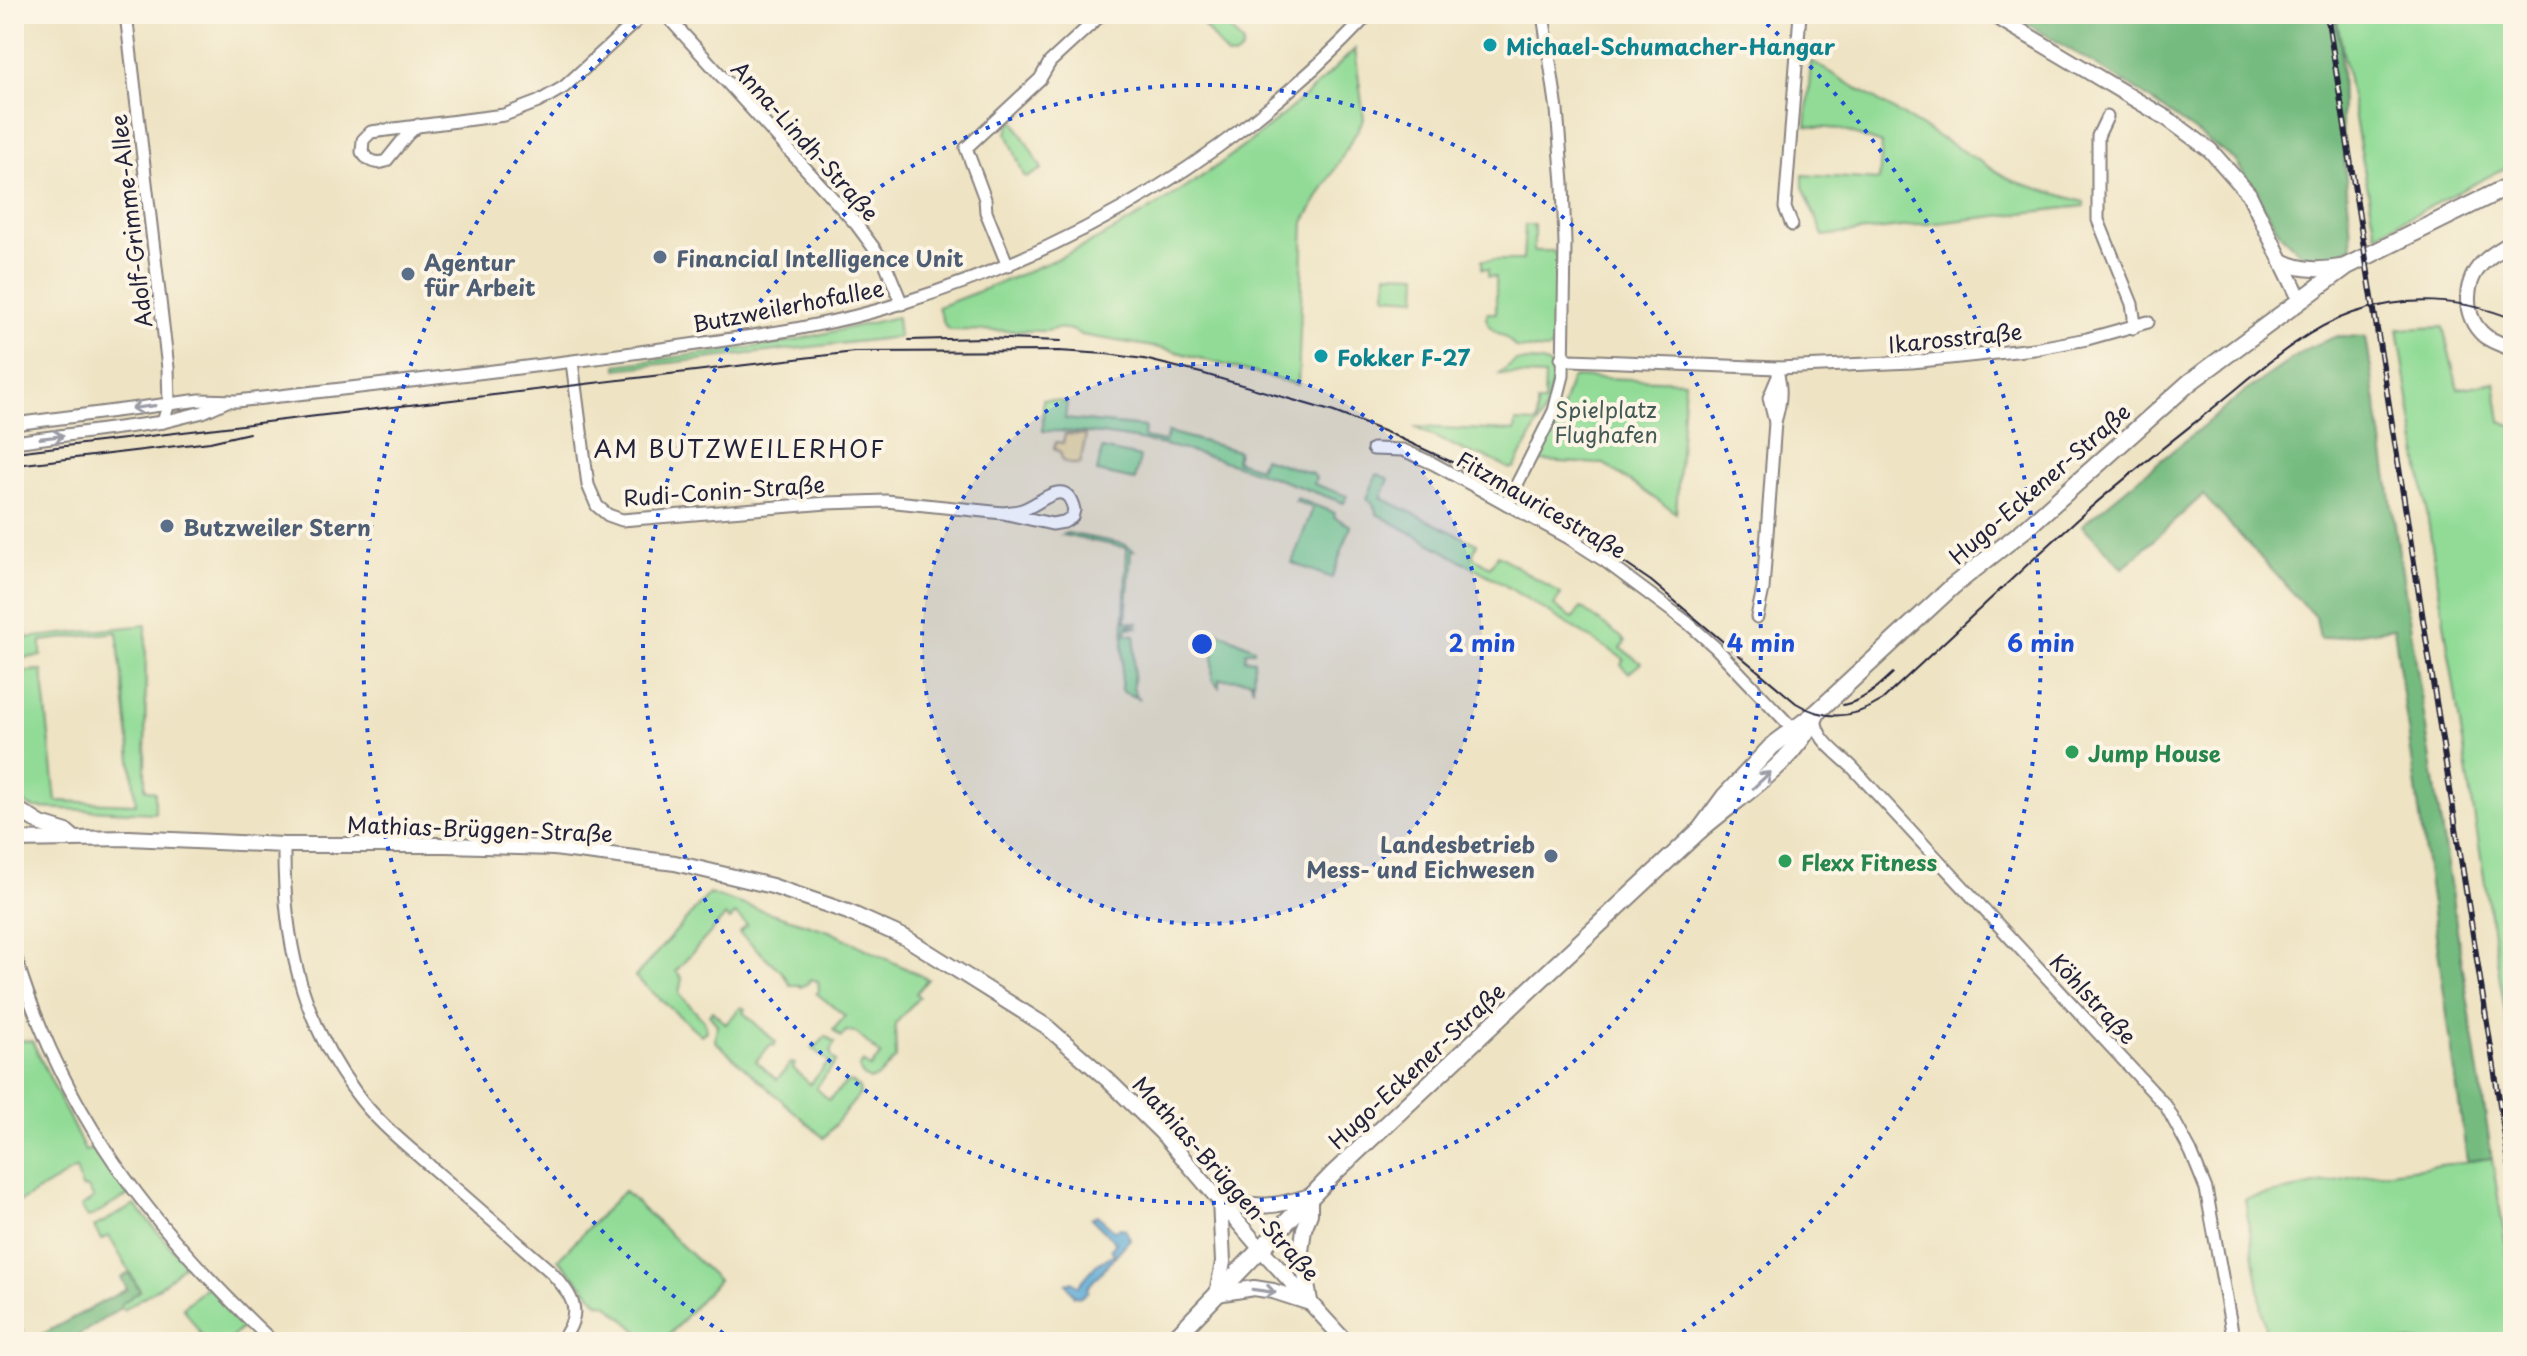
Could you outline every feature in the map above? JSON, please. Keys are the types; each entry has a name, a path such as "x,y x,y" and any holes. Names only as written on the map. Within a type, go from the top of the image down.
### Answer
{"main road":[{"name":"Hugo-Eckener-Straße","path":"1171,1342 1310,1196 1700,830 1747,795 1816,713 1953,586 2024,530 2161,406 2347,266 2513,184"},
{"name":"Hugo-Eckener-Straße","path":"1700,830 1731,789 1772,746 1798,736"}],"street":[{"name":"Adolf-Grimme-Allee","path":"126,14 168,368 169,403 163,422"},
{"path":"418,125 386,161 376,163 362,152 363,140 371,132 418,125 504,115 538,102 564,87 644,14"},
{"name":"Anna-Lindh-Straße","path":"665,14 864,234 885,263 902,304"},
{"path":"1008,266 986,212 985,199 966,148 1040,79 1050,62 1102,14"},
{"name":"Butzweilerhofallee","path":"14,442 163,422 203,412 225,402 572,362 796,329 902,304 1008,266 1103,221 1233,137 1304,79 1369,14"},
{"path":"1507,504 1554,411 1563,376 1563,183 1557,110 1543,14"},
{"path":"1792,225 1785,208 1800,14"},
{"path":"1992,14 2168,119 2210,150 2249,194 2300,299"},
{"path":"2107,117 2098,136 2098,220 2132,304 2133,328"},
{"path":"2513,242 2479,266 2471,280 2468,299 2472,318 2483,335 2513,349"},
{"path":"2282,261 2294,267 2327,270 2347,266"},
{"name":"Ikarosstraße","path":"1561,358 1778,373 2034,349 2148,322"},
{"name":"Rudi-Conin-Straße","path":"572,362 588,485 597,506 608,515 622,520 886,501 1003,513 1052,524 1072,517 1074,510 1068,496 1061,493 1050,494 1024,510 1003,513"},
{"path":"1757,617 1763,589 1775,422 1769,398 1778,373"},
{"name":"Butzweilerhofallee","path":"14,424 169,403 212,399 225,402"},
{"name":"Fitzmauricestraße","path":"1373,449 1403,450 1434,464 1569,538 1647,592 1716,648 1798,736"},
{"path":"1798,736 1815,724 1816,713"},
{"name":"Köhlstraße","path":"1798,736 1853,768 2166,1106 2191,1152 2206,1189 2234,1342"},
{"path":"14,807 41,824 67,832 74,838"},
{"name":"Mathias-Brüggen-Straße","path":"14,840 129,838 284,845 554,848 624,855 709,870 772,886 848,912 906,938 1046,1026 1161,1132 1346,1342"},
{"path":"284,845 286,905 300,988 336,1064 357,1095 383,1124 550,1271 567,1290 573,1299 573,1322 560,1342"},
{"path":"14,952 37,1021 63,1077 102,1145 137,1197 180,1248 273,1342"},
{"path":"1310,1196 1310,1214 1301,1251 1310,1303 1263,1289 1217,1294 1223,1262 1220,1200 1262,1208 1310,1196"}],"green space":[{"path":"1195,14 1217,14 1243,44 1242,51 1234,57 1227,56"},
{"path":"2011,14 2334,14 2341,46 2342,132 2352,247 2324,259 2302,255 2281,235 2235,160 2134,88"},
{"path":"2336,14 2513,14 2513,164 2376,234"},
{"path":"1355,49 1364,119 1304,222 1298,385 1166,349 1081,335 1068,329 949,330 945,326 938,307 1084,246 1193,183 1261,133"},
{"path":"1811,61 2013,181 2084,202 2084,206 1823,236 1803,187 1803,175 1879,180 1882,144 1839,129 1806,126"},
{"path":"1014,121 1042,169 1028,177 1024,176 1007,133"},
{"path":"1525,225 1534,225 1534,251 1553,251 1559,258 1555,344 1549,350 1516,348 1492,329 1487,319 1487,313 1496,313 1496,277 1488,276 1488,269 1482,269 1482,260 1523,260"},
{"path":"1387,273 1418,274 1417,298 1386,296"},
{"path":"897,317 899,337 617,369 617,365 778,344"},
{"path":"2443,327 2458,389 2495,382 2501,421 2513,426 2513,1062 2398,329"},
{"path":"2337,336 2366,337 2492,1158 2467,1161 2394,628 2320,639 2316,618 2203,495 2123,568 2082,525 2243,393 2308,348"},
{"path":"1516,361 1543,362 1554,371 1546,409 1515,467 1510,469 1482,455 1471,454 1414,427 1515,431 1516,422 1537,423 1537,403 1544,403 1545,376 1499,374"},
{"name":"Spielplatz Flughafen","path":"1574,377 1685,381 1676,513 1604,464 1538,461 1558,423"},
{"path":"1043,399 1067,402 1065,419 1145,427 1144,438 1165,442 1168,432 1238,451 1236,461 1259,468 1263,458 1312,474 1316,478 1314,484 1347,496 1344,503 1234,464 1159,444 1082,432 1043,431"},
{"path":"1102,449 1140,457 1135,480 1097,472"},
{"path":"1377,474 1389,479 1381,498 1477,544 1472,556 1490,567 1498,555 1561,594 1554,606 1573,618 1581,608 1621,637 1625,642 1621,648 1641,663 1629,673 1621,665 1624,659 1493,578 1377,514 1367,499"},
{"path":"1296,498 1335,513 1334,517 1351,526 1332,578 1292,563 1313,508 1295,501"},
{"path":"1067,533 1124,544 1134,551 1131,551 1126,621 1139,623 1126,625 1139,627 1127,628 1126,634 1135,635 1133,687 1140,699 1121,691 1127,548 1062,535"},
{"path":"24,623 26,638 146,625 145,789 155,792 155,813 36,808 30,807 14,793 14,672 42,670 56,801 136,804 117,632 41,641 41,656 14,659 14,624"},
{"path":"1215,630 1254,648 1254,651 1246,651 1245,659 1254,660 1253,689 1251,680 1219,679 1219,687 1212,678"},
{"path":"709,894 829,931 928,979 916,993 919,997 895,1024 896,1058 878,1077 870,1080 862,1075 860,1068 863,1062 870,1068 881,1055 855,1032 846,1031 841,1037 833,1030 845,1016 816,993 819,990 818,981 810,979 801,987 790,985 783,973 739,933 747,925 735,914 730,920 725,916 676,971 682,978 679,994 705,1022 706,1031 701,1035 635,977"},
{"path":"741,1007 776,1042 756,1061 777,1080 791,1063 810,1084 829,1062 812,1048 814,1044 817,1046 826,1036 835,1043 831,1053 836,1062 816,1088 829,1100 846,1083 852,1082 859,1088 860,1094 824,1138 715,1041 717,1025 709,1014 712,1011 726,1024"},
{"path":"14,1040 32,1041 85,1151 96,1148 129,1195 88,1218 81,1207 94,1198 87,1187 82,1188 76,1169 14,1205"},
{"path":"2492,1158 2513,1292 2513,1342 2267,1342 2245,1199 2360,1176"},
{"path":"624,1191 718,1280 663,1342 650,1342 607,1304 599,1303 558,1259"},
{"path":"135,1205 185,1264 161,1286 123,1310 121,1304 140,1290 109,1236 101,1240 94,1227"},
{"path":"129,1273 140,1291 121,1304 122,1307 68,1342 28,1342 127,1289 121,1278"},
{"path":"207,1286 246,1324 227,1342 206,1342 183,1307"},
{"path":"14,1318 28,1342 14,1342"}],"sand":[{"path":"1065,434 1086,435 1080,464 1063,461 1060,452 1054,448 1056,442 1063,443"}],"water":[{"path":"1097,1215 1114,1230 1125,1229 1130,1239 1087,1288 1088,1291 1081,1297 1074,1296 1066,1284 1072,1281 1078,1286 1096,1265 1114,1254 1111,1249 1116,1243 1091,1218"}],"tram line":[{"path":"15,452 854,352 1059,351 1144,359 1334,412 1391,434 1482,476 1570,526 1651,581 1796,703 1818,713 1839,716 1881,701 2098,501 2263,367 2315,331 2353,313 2413,301 2454,303 2513,319"},
{"path":"909,340 983,338 1061,341"},
{"path":"16,465 210,442 249,433"},
{"path":"1843,705 1864,697 1893,673"}],"railway":[{"path":"2327,14 2513,1187"}],"place":[{"name":"Michael-Schumacher-Hangar","path":"1490,45"},
{"name":"Financial Intelligence Unit","path":"660,257"},
{"name":"Agentur für Arbeit","path":"408,274"},
{"name":"Fokker F-27","path":"1321,356"},
{"name":"Butzweiler Stern","path":"167,526"},
{"name":"Jump House","path":"2072,752"},
{"name":"Landesbetrieb Mess- und Eichwesen","path":"1551,856"},
{"name":"Flexx Fitness","path":"1785,861"}],"district":[{"name":"AM BUTZWEILERHOF","path":"740,448"}]}
